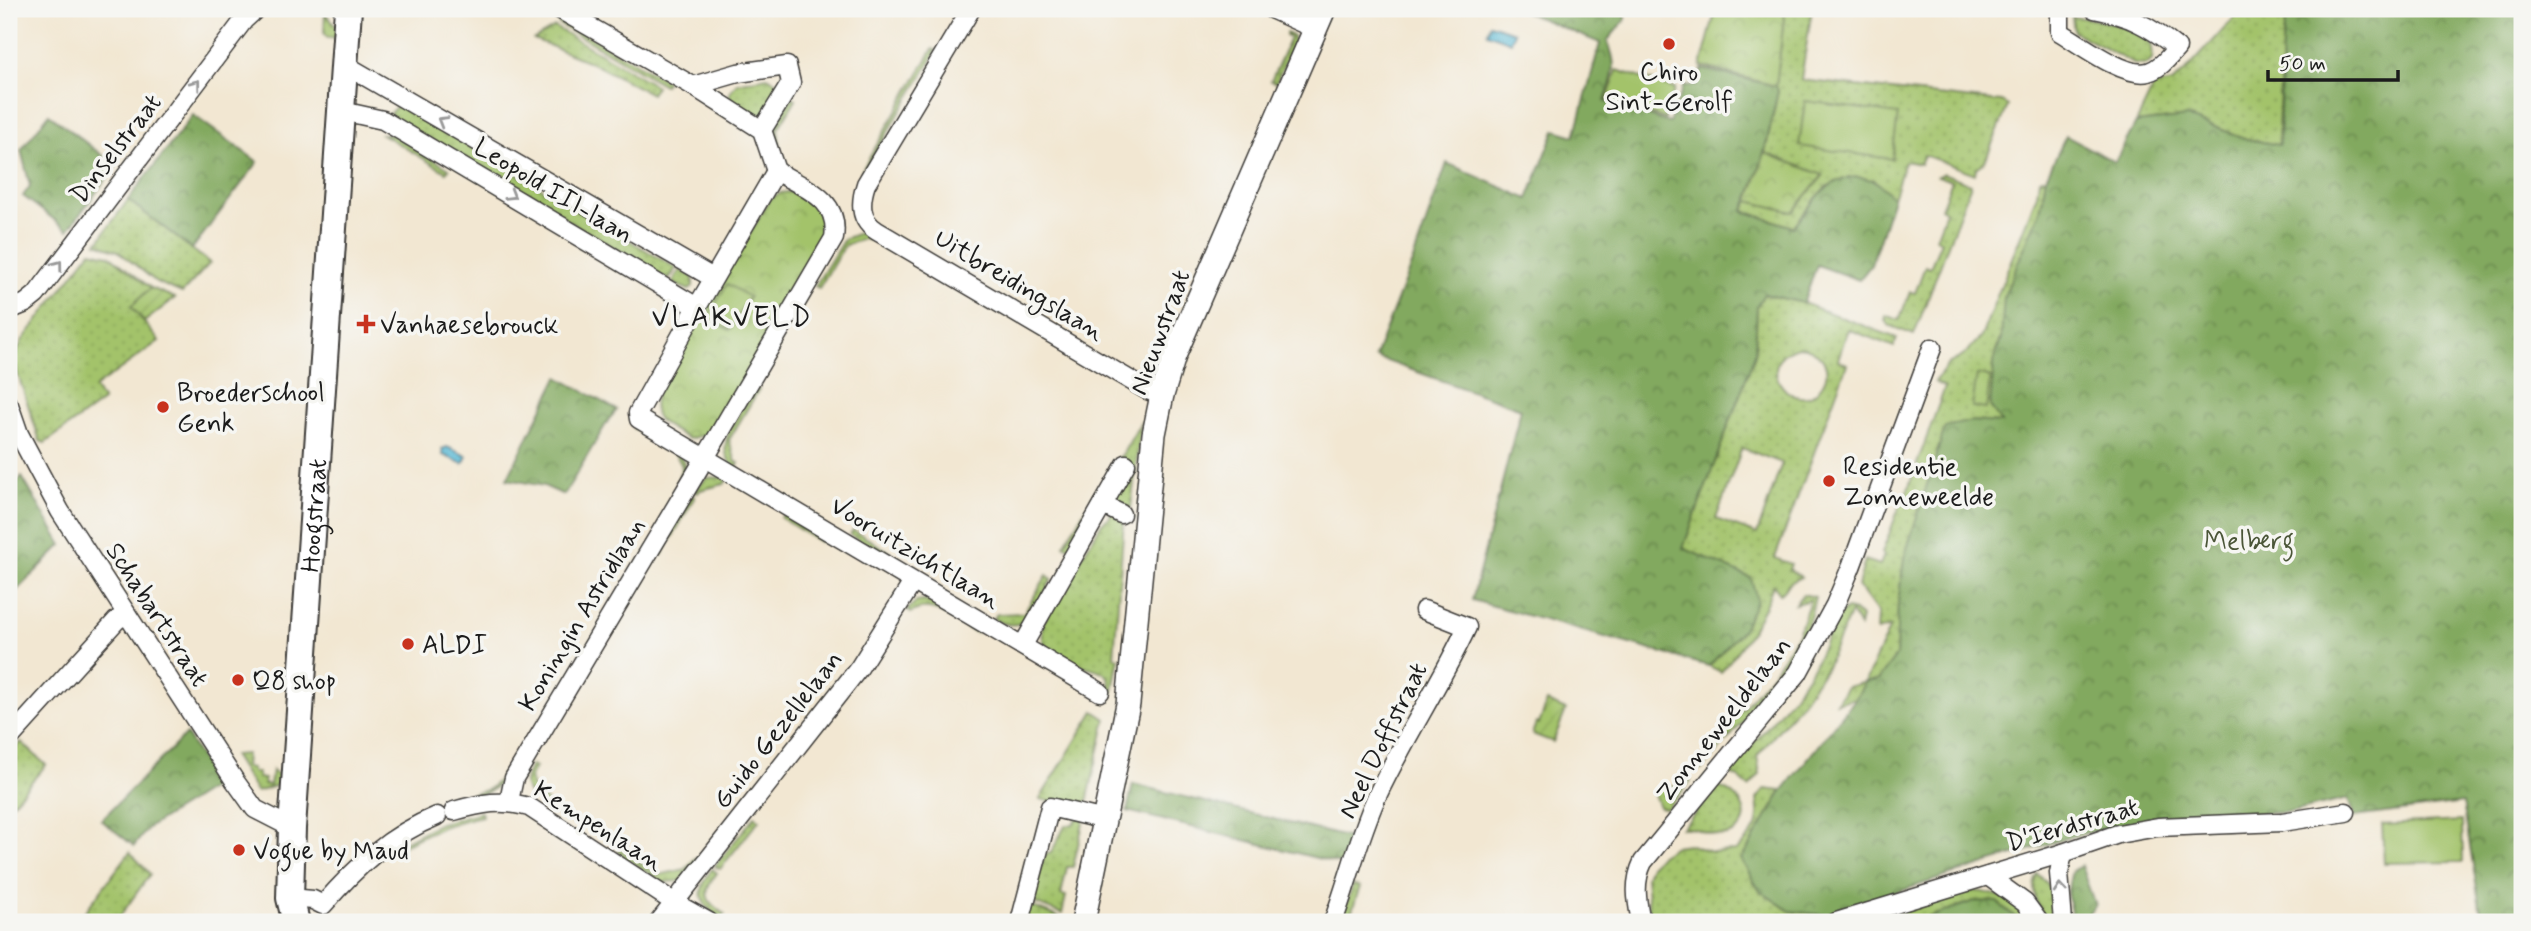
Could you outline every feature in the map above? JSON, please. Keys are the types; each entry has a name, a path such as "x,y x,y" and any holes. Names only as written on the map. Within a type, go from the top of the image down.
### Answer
{"main road":[{"name":"Hoogstraat","path":"280,922 293,910 292,828 348,9"}],"street":[{"name":"Dinselstraat","path":"9,310 26,303 36,295 244,20 256,9"},
{"path":"559,9 693,86 762,130 776,171 696,307"},
{"name":"Uitbreidingslaan","path":"971,9 866,184 861,208 872,228 1147,390 1162,395"},
{"path":"1271,9 1320,19"},
{"path":"2060,9 2060,32 2126,71 2147,72 2165,62 2177,48 2153,29 2123,15 2094,9"},
{"name":"Nieuwstraat","path":"1083,922 1128,704 1154,435 1162,395 1174,356 1320,19"},
{"name":"Leopold III-laan","path":"344,64 713,278"},
{"path":"693,86 738,74 787,66 791,83 762,130"},
{"path":"383,120 387,108 399,94"},
{"name":"Leopold III-laan","path":"342,111 383,120 696,307"},
{"name":"Koningin Astridlaan","path":"509,801 514,778 834,238 836,226 833,213 825,201 776,171"},
{"name":"Vooruitzichtlaan","path":"696,307 638,413 639,419 1100,692"},
{"name":"Zonneweeldelaan","path":"1641,922 1636,882 1643,862 1798,673 1835,605 1932,348"},
{"name":"Schabartstraat","path":"9,408 14,434 60,511 253,806 262,814 292,828"},
{"path":"1023,645 1126,464"},
{"path":"1103,505 1121,514"},
{"name":"Guido Gezellelaan","path":"659,922 859,668 913,582"},
{"name":"Neel Doffstraat","path":"1334,922 1376,799 1401,747 1467,627 1424,611"},
{"path":"9,739 126,613"},
{"name":"Kempenlaan","path":"293,910 313,900 321,914 354,871 384,845 446,813 480,804 509,801 529,807 675,903 709,922"},
{"path":"1020,922 1050,807 1105,820"},
{"name":"D'Ierdstraat","path":"1836,922 1863,919 2118,834 2158,827 2282,822 2346,811"},
{"path":"2063,853 2059,873 2063,922"},
{"path":"1988,876 2025,903 2039,922"}],"green space":[{"path":"1518,9 1626,9 1626,19 1607,41 1614,64 1605,101 1669,123 1684,85 1696,86 1702,69 1776,86 1778,91 1764,152 1743,211 1793,227 1826,188 1846,178 1858,177 1875,181 1893,198 1871,265 1859,280 1817,265 1803,303 1764,294 1757,306 1755,354 1683,548 1751,578 1757,600 1743,629 1709,666 1472,600 1521,409 1375,357 1447,163 1528,199 1555,130 1575,136 1600,43"},
{"path":"1716,9 1785,9 1776,86 1701,66"},
{"path":"1785,9 1812,9 1801,80 2001,102 2008,106 1985,161 1976,168 1975,174 1924,155 1920,164 1905,161 1893,198 1874,180 1827,186 1793,227 1743,211 1749,201 1793,212 1823,176 1765,153 1778,91 1776,86"},
{"path":"2242,9 2287,9 2282,43 2279,145 2247,139 2187,117 2136,123 2154,86 2172,83 2187,70"},
{"name":"Melberg","path":"2287,9 2522,9 2522,922 2469,922 2481,914 2463,803 2354,817 2348,799 2291,812 2151,819 2073,836 1825,915 1790,911 1760,891 1741,860 1782,791 1856,698 1865,682 1878,680 1896,656 1898,602 1904,558 1945,427 1971,421 2001,423 1990,406 1995,354 2001,340 2004,296 2041,208 2046,177 2066,136 2115,162 2136,123 2187,117 2247,139 2279,145 2282,43"},
{"path":"325,13 337,27 338,38 327,37 324,33"},
{"path":"2072,17 2111,23 2140,34 2150,44 2152,60 2146,65 2134,64 2074,32"},
{"path":"561,20 667,81 664,85 559,24"},
{"path":"555,27 656,86 651,94 594,64 534,39"},
{"path":"1286,33 1293,36 1294,42 1276,83 1271,81 1290,38"},
{"path":"933,49 937,51 863,174 861,172"},
{"path":"1617,70 1675,89 1665,119 1607,100"},
{"path":"767,77 777,82 779,91 765,113 756,115 732,102 729,92 737,83"},
{"path":"792,97 796,99 778,129 780,147 775,148 773,128"},
{"path":"1805,101 1898,114 1892,159 1799,146"},
{"path":"399,104 676,268 669,280 392,117 390,113"},
{"path":"49,114 116,166 68,230 23,196 30,186 21,150"},
{"path":"193,115 258,162 192,249 128,200"},
{"path":"382,134 392,134 449,169 446,172"},
{"path":"1765,153 1823,175 1793,212 1749,201"},
{"path":"1943,173 1971,184 1914,335 1890,326 1885,321 1886,315 1899,320 1910,292 1915,293 1925,266 1930,268 1941,241 1936,238 1946,211 1941,208 1952,181 1938,176"},
{"path":"2046,177 2041,208 1995,354 1990,406 2002,423 1971,421 1898,602 1896,656 1878,680 1865,683 1856,698 1836,703 1847,687 1865,682 1890,627 1877,631 1878,613 1858,586 1865,560 1880,565 1884,555 1882,553 1945,387 1935,382 1948,364 1963,356 1981,337 2037,194 2039,179"},
{"path":"788,192 803,196 825,212 828,235 718,423 708,434 689,439 657,418 654,404 656,394 770,199"},
{"path":"128,200 210,263 182,293 156,282 118,251 97,243"},
{"path":"859,233 871,235 869,240 866,238 845,245 819,288 815,286 844,239"},
{"path":"91,251 109,255 151,288 131,306 159,341 94,388 103,401 45,443 40,441 13,360 22,341"},
{"path":"680,270 693,277 693,287 689,290 672,283"},
{"path":"727,284 749,297 730,330 707,318"},
{"path":"151,288 175,298 144,322 131,306"},
{"path":"1764,294 1803,303 1897,338 1894,347 1848,329 1838,360 1847,364 1775,558 1791,564 1789,569 1801,577 1789,583 1780,594 1773,585 1751,631 1721,672 1709,666 1743,629 1683,548 1755,354 1759,298","holes":["1798,347 1817,354 1825,364 1826,371 1822,385 1812,395 1801,397 1790,394 1777,376 1777,365 1783,354","1742,448 1782,463 1757,534 1716,519"]},
{"path":"1977,375 1990,377 1986,409 1972,407"},
{"path":"558,377 617,410 564,495 544,486 507,479"},
{"path":"756,387 759,389 729,440 736,462 739,463 736,468 728,459 725,449 727,439 737,416"},
{"path":"1141,422 1131,508 1125,513 1124,520 1114,657 1119,658 1112,696 1108,694 1109,680 1103,672 1063,661 1051,654 1044,642 1043,623 1102,523 1110,517 1120,464 1114,461 1122,455"},
{"path":"635,425 664,441 680,455 685,473 681,485 677,483 682,466 676,455 633,428"},
{"path":"22,477 62,545 9,598 9,490"},
{"path":"721,477 727,480 724,484 700,490 698,493 694,491 707,478"},
{"path":"1097,489 1104,493 1071,548 1064,545"},
{"path":"692,495 695,497 662,555 658,552"},
{"path":"784,513 823,536 820,542 781,518"},
{"path":"853,530 890,552 888,557 850,535"},
{"path":"1047,575 1052,579 1036,608 1024,622 1005,624 993,619 997,614 1024,613"},
{"path":"1803,594 1815,597 1808,625 1794,653 1771,688 1701,770 1696,766 1774,671 1798,634 1810,600 1795,604"},
{"path":"916,602 932,602 978,628 976,633 936,611 919,609 911,613 907,610"},
{"path":"1847,609 1855,611 1861,617 1859,627 1851,612 1826,667 1804,700 1757,756 1760,774 1749,787 1727,773 1796,692 1815,663 1833,624"},
{"path":"1547,702 1566,710 1553,742 1532,734"},
{"path":"1094,711 1106,719 1085,811 1040,799"},
{"path":"186,734 217,785 148,828 134,846 101,820"},
{"path":"21,742 46,765 9,807 9,756"},
{"path":"246,754 245,767 252,768 252,772 258,773 258,778 264,779 264,784 270,785 272,770 280,776 279,785 256,792 233,755"},
{"path":"531,765 535,767 530,777 534,793 575,820 573,823 539,802 527,791 525,781"},
{"path":"1686,777 1691,781 1667,809 1659,807 1654,794 1659,787 1677,786"},
{"path":"501,778 505,779 480,796 432,811 431,807 489,789"},
{"path":"1133,784 1350,838 1341,864 1127,811"},
{"path":"1718,787 1734,796 1744,809 1743,823 1738,829 1730,834 1718,835 1682,828"},
{"path":"1765,789 1782,791 1741,860 1760,891 1790,911 1825,915 1801,922 1650,922 1646,876 1650,866 1659,856 1675,846 1688,844 1711,852 1736,851 1755,828 1758,816 1757,799"},
{"path":"481,812 482,816 440,828 400,848 398,845 440,823"},
{"path":"755,816 759,820 720,869 715,866"},
{"path":"1077,818 1084,819 1073,867 1067,867 1061,895 1066,896 1062,914 1029,901 1045,855 1051,853 1065,826 1073,824"},
{"path":"2462,821 2463,862 2384,863 2382,825"},
{"path":"620,849 659,875 686,869 695,858 700,861 681,881 664,882 618,853"},
{"path":"130,852 150,874 116,922 77,922"},
{"path":"2081,866 2095,905 2088,915 2088,922 2073,922 2067,893 2072,871"},
{"path":"712,869 717,873 707,891 709,901 725,914 722,920 708,909 702,897 703,885"},
{"path":"2038,874 2048,884 2057,922 2047,922 2037,905 2034,887"},
{"path":"1353,885 1360,887 1348,922 1341,922"},
{"path":"1972,891 1990,893 2005,899 2018,908 2030,922 2021,922 1997,902 1974,901 1916,922 1877,922 1880,918"},
{"path":"1974,901 1997,902 2021,922 1916,922"},
{"path":"1028,905 1061,918 1060,922 1024,922"}],"water":[{"path":"1490,24 1514,32 1511,42 1487,33"},
{"path":"447,447 467,456 463,464 443,455 442,449"}],"place":[{"name":"Chiro Sint-Gerolf","path":"1669,44"},
{"name":"Vanhaesebrouck","path":"366,324"},
{"name":"Broederschool Genk","path":"163,407"},
{"name":"Residentie Zonneweelde","path":"1829,481"},
{"name":"ALDI","path":"408,644"},
{"name":"Q8 shop","path":"238,680"},
{"name":"Vogue by Maud","path":"239,850"}],"district":[{"name":"VLAKVELD","path":"732,316"}]}
